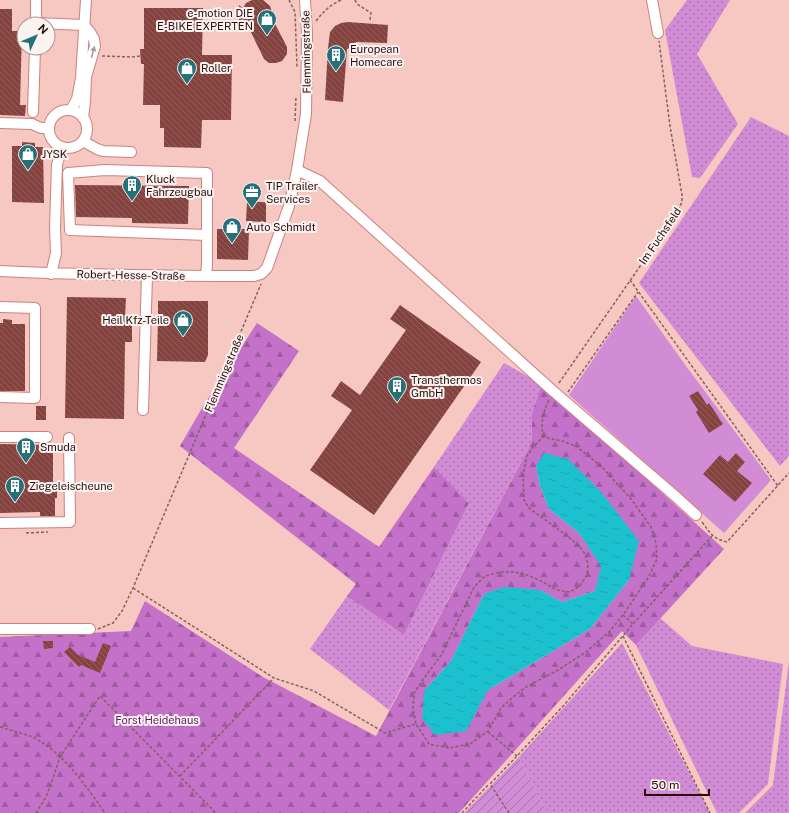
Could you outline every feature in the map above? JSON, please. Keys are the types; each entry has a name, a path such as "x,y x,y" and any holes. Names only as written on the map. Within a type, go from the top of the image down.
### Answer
{"street":[{"path":"36,0 36,16"},
{"path":"71,110 77,99 81,78 86,0"},
{"name":"Flemmingstraße","path":"261,274 267,268 287,213 297,170 306,114 305,0"},
{"path":"652,0 658,33"},
{"path":"56,24 84,25 94,39 95,46 86,77 83,118"},
{"path":"33,112 35,56"},
{"path":"71,110 83,118 87,130 83,141 75,147 69,148 56,144 50,135 49,128 52,120 58,113 71,110"},
{"path":"0,123 32,124 41,128 49,128"},
{"path":"83,141 103,151 131,152"},
{"path":"51,274 56,253 55,228 57,165 62,147"},
{"path":"206,276 207,235 207,173 105,170 68,173 70,230 207,235"},
{"path":"297,170 320,181 553,391 696,514"},
{"name":"Robert-Hesse-Straße","path":"0,271 51,274 206,276 254,276 261,274"},
{"path":"143,410 147,275"},
{"path":"0,308 35,308 35,398 0,397"},
{"path":"0,437 47,436"},
{"path":"0,523 70,522 69,438"},
{"path":"0,629 90,628"}],"path":[{"path":"289,0 295,12 296,67"},
{"path":"306,33 323,11 341,0"},
{"path":"355,0 357,4 371,13 370,20"},
{"name":"Im Fuchsfeld","path":"543,437 543,412 553,391 677,213 682,202 658,33"},
{"path":"295,122 296,90"},
{"name":"Flemmingstraße","path":"90,628 101,628 113,623 122,611 260,285 261,274"},
{"path":"630,280 778,486"},
{"path":"563,399 638,292"},
{"path":"543,437 576,446 602,467 631,499 651,528 656,543 657,559 648,578 623,615 610,631 586,652 558,670 526,687 513,697 501,708 488,731 470,744 448,748 429,744 416,724 413,709 414,693 442,654 474,588 484,576 500,572 515,572 539,580 557,590 570,592 580,586 587,575 588,564 585,554 580,547 529,508 524,500 523,475 527,456 533,447 543,437"},
{"path":"696,514 712,536 718,540 727,542 789,473"},
{"path":"462,813 564,705 633,624 712,536"},
{"path":"133,588 274,678 314,691 385,732 416,724"},
{"path":"623,615 633,624"},
{"path":"623,636 710,813"},
{"path":"179,776 274,678"},
{"path":"36,813 46,797 60,757 100,696 216,813"},
{"path":"0,728 30,737 47,746 73,770 104,813"},
{"path":"488,731 517,756"},
{"path":"490,784 509,813"}],"shaded area":[{"path":"687,0 730,0 697,54 738,124 700,178 692,177 665,30"},
{"path":"751,117 789,136 789,456 780,466 639,283"},
{"path":"636,296 771,480 724,533 569,395"},
{"path":"504,363 542,384 532,442 389,710 310,649 347,596 404,635 469,503 434,467"},
{"path":"660,618 692,646 783,664 768,784 739,813 717,813 636,645"},
{"path":"622,643 710,813 547,813 519,757"},
{"path":"789,661 789,813 745,813 773,785"},
{"path":"519,757 547,813 464,813"}],"green space":[{"path":"257,323 299,351 234,448 379,547 434,467 469,503 404,635 347,596 356,584 180,446 202,408"},
{"name":"Forst Heidehaus","path":"542,384 724,549 636,645 622,631 459,813 0,813 0,637 131,631 145,601 263,677 376,736 532,442 532,415","holes":["536,466 629,580 590,629 488,690 424,691 451,661 484,594 540,590 562,602 595,591 602,566 579,533 549,509 540,486"]}],"water":[{"path":"544,453 568,459 601,492 639,541 629,580 590,629 488,690 466,731 435,735 422,718 424,691 451,661 484,594 504,587 540,590 562,602 595,591 601,566 579,533 549,509 540,486 536,466"}],"building":[{"name":"e-motion DIE E-BIKE EXPERTEN","path":"252,0 263,0 270,6 272,12 273,11 277,18 273,20 287,47 287,54 282,61 269,63 264,59 247,24 246,25 243,19 239,21 239,5 243,8 246,3"},
{"name":"Roller","path":"144,8 203,8 202,55 232,55 231,120 202,120 201,148 164,147 164,128 160,128 160,105 143,105 144,64 141,64 140,49 144,49"},
{"path":"0,9 12,9 12,31 16,31 16,56 21,56 20,105 26,105 25,116 0,115"},
{"name":"European Homecare","path":"348,22 388,25 387,43 356,42 353,47 347,49 343,102 325,100 330,32 335,26"},
{"name":"JYSK","path":"22,142 35,143 35,147 43,147 44,203 12,202 12,146 22,146"},
{"name":"Kluck Fahrzeugbau","path":"75,185 189,186 188,224 132,223 132,218 76,217"},
{"path":"247,202 266,202 266,222 246,221"},
{"name":"Auto Schmidt","path":"217,229 249,229 248,260 217,259"},
{"path":"67,297 126,298 125,317 132,317 132,342 125,342 124,419 65,418"},
{"name":"Heil Kfz-Teile","path":"158,301 208,301 208,355 205,362 157,361"},
{"name":"Transthermos GmbH","path":"400,305 481,362 374,515 310,470 352,410 331,396 341,381 360,395 406,330 390,319"},
{"path":"3,319 12,320 12,324 25,324 25,391 0,391 0,323 3,323"},
{"path":"698,391 707,405 709,403 723,424 709,433 696,412 698,410 689,396"},
{"path":"36,406 46,406 46,420 36,420"},
{"path":"0,444 53,445 53,491 57,491 57,498 55,498 55,516 40,516 40,512 0,513"},
{"path":"736,453 745,462 737,471 752,483 735,502 703,474 720,455 728,462"},
{"path":"43,641 53,641 53,648 44,649"},
{"path":"103,643 111,646 100,673 81,665 79,667 64,652 70,647 78,655 95,662"}],"place":[{"name":"e-motion DIE E-BIKE EXPERTEN","path":"267,36"},
{"name":"European Homecare","path":"336,72"},
{"name":"Roller","path":"187,85"},
{"name":"JYSK","path":"28,171"},
{"name":"Kluck Fahrzeugbau","path":"132,202"},
{"name":"TIP Trailer Services","path":"252,209"},
{"name":"Auto Schmidt","path":"232,244"},
{"name":"Heil Kfz-Teile","path":"183,337"},
{"name":"Transthermos GmbH","path":"397,403"},
{"name":"Smuda","path":"26,464"},
{"name":"Ziegeleischeune","path":"15,503"}]}
